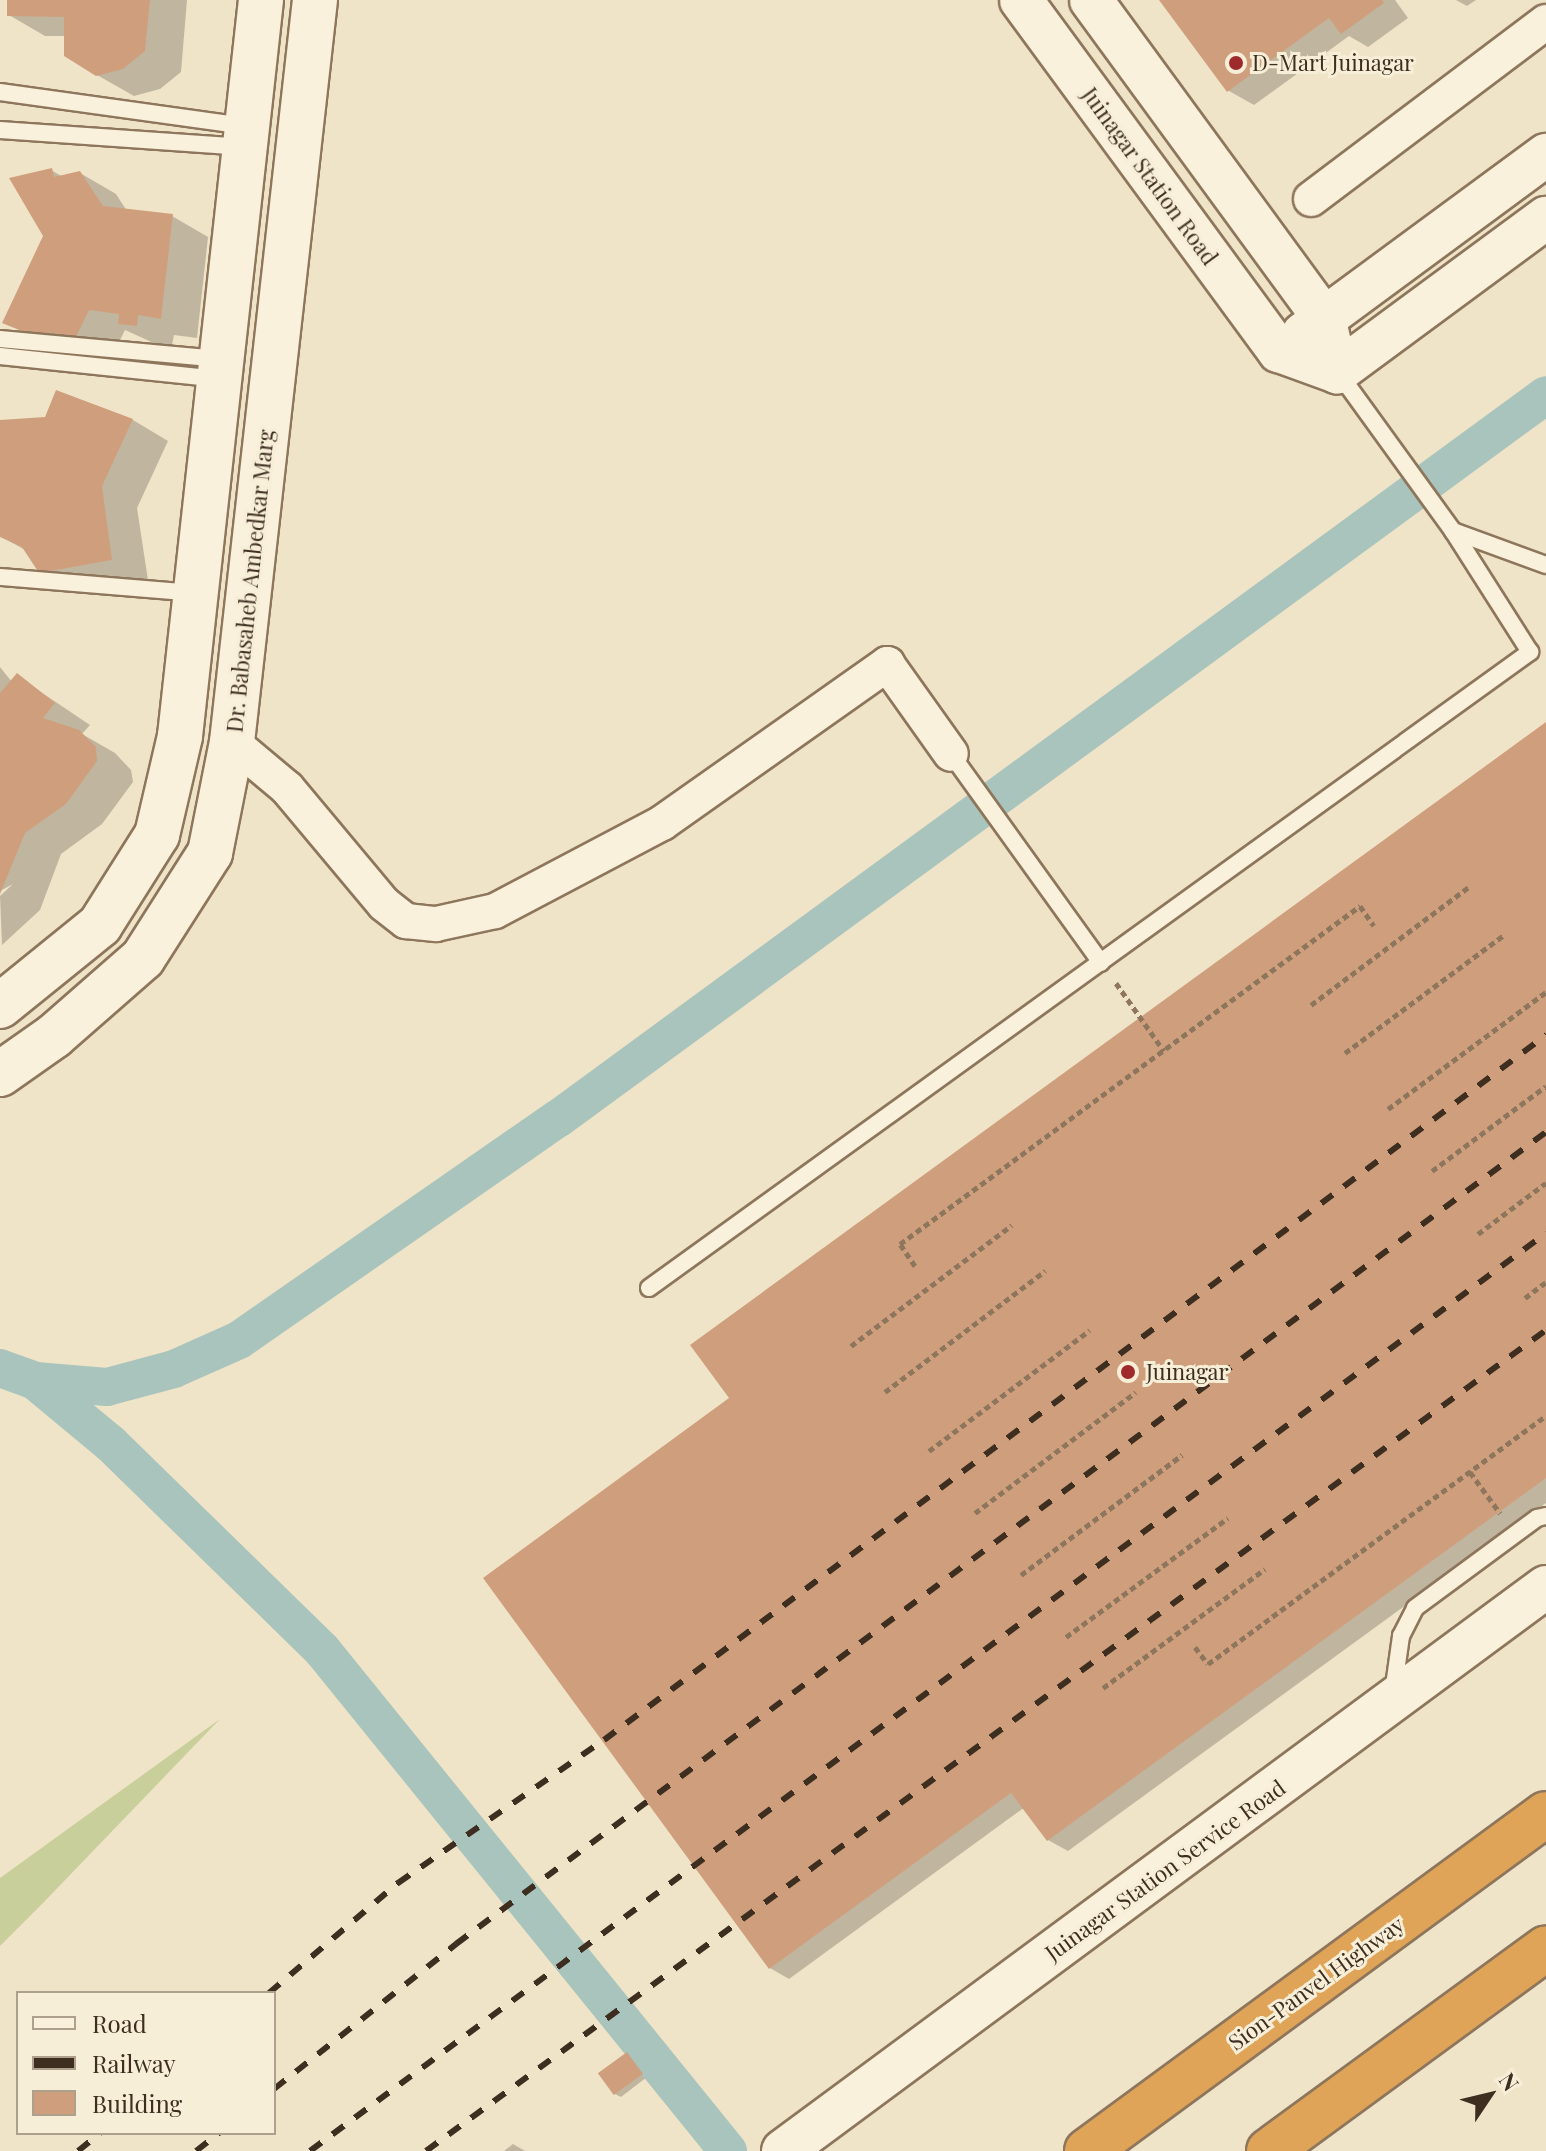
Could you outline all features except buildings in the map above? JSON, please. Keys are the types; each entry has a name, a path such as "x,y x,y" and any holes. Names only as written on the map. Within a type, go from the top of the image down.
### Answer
{"highway":[{"name":"Sion-Panvel Highway","path":"1087,2151 1546,1814"},
{"path":"1269,2151 1546,1948"}],"main road":[{"path":"11,998 100,925 157,835 180,736 260,11 313,14"},
{"name":"Dr. Babasaheb Ambedkar Marg","path":"0,1074 54,1036 143,958 210,853 232,742 313,14"}],"street":[{"name":"Juinagar Station Road","path":"1021,0 1279,351"},
{"path":"1091,0 1324,318 1337,372"},
{"path":"1540,0 1546,8"},
{"path":"1311,199 1546,22"},
{"path":"1279,351 1546,155"},
{"path":"1337,372 1546,218"},
{"path":"1279,351 1337,372"},
{"path":"232,742 287,788 384,904 406,921 436,924 495,911 662,823 887,664 951,754"},
{"name":"Juinagar Station Service Road","path":"783,2151 1546,1587"}],"lane":[{"path":"0,92 247,137"},
{"path":"0,130 247,137"},
{"path":"0,339 221,369"},
{"path":"0,356 221,369"},
{"path":"649,1288 1530,652 1453,531 1337,372"},
{"path":"1453,531 1546,565"},
{"path":"0,577 196,594"},
{"path":"951,754 1101,963"},
{"path":"1392,1703 1401,1636 1415,1608 1515,1534 1546,1516"}],"path":[{"path":"1311,1005 1469,887"},
{"path":"915,1266 900,1244 1360,906 1374,926"},
{"path":"1345,1053 1504,935"},
{"path":"1101,963 1164,1051"},
{"path":"1388,1109 1546,992"},
{"path":"1432,1171 1546,1086"},
{"path":"1478,1234 1546,1183"},
{"path":"851,1346 1012,1225"},
{"path":"885,1392 1045,1271"},
{"path":"1525,1298 1546,1282"},
{"path":"929,1451 1090,1330"},
{"path":"975,1513 1136,1392"},
{"path":"1195,1647 1208,1664 1546,1416"},
{"path":"1021,1575 1182,1455"},
{"path":"1470,1472 1515,1534"},
{"path":"1066,1637 1228,1518"},
{"path":"1103,1688 1265,1569"}],"green space":[{"path":"220,1719 43,1903 0,1946 0,1878"}],"waterway":[{"path":"0,1368 35,1381 107,1387 174,1369 239,1340 559,1118 1546,395"},
{"path":"35,1381 111,1444 322,1650 728,2151"}],"railway":[{"path":"271,1991 398,1883 604,1740 1546,1035"},
{"path":"276,2087 456,1944 1546,1132"},
{"path":"310,2151 1546,1233"},
{"path":"426,2151 1546,1330"},
{"path":"78,2151 98,2135"},
{"path":"196,2151 216,2135"}],"place":[{"name":"D-Mart Juinagar","path":"1236,63"},
{"name":"Juinagar","path":"1128,1372"}]}
